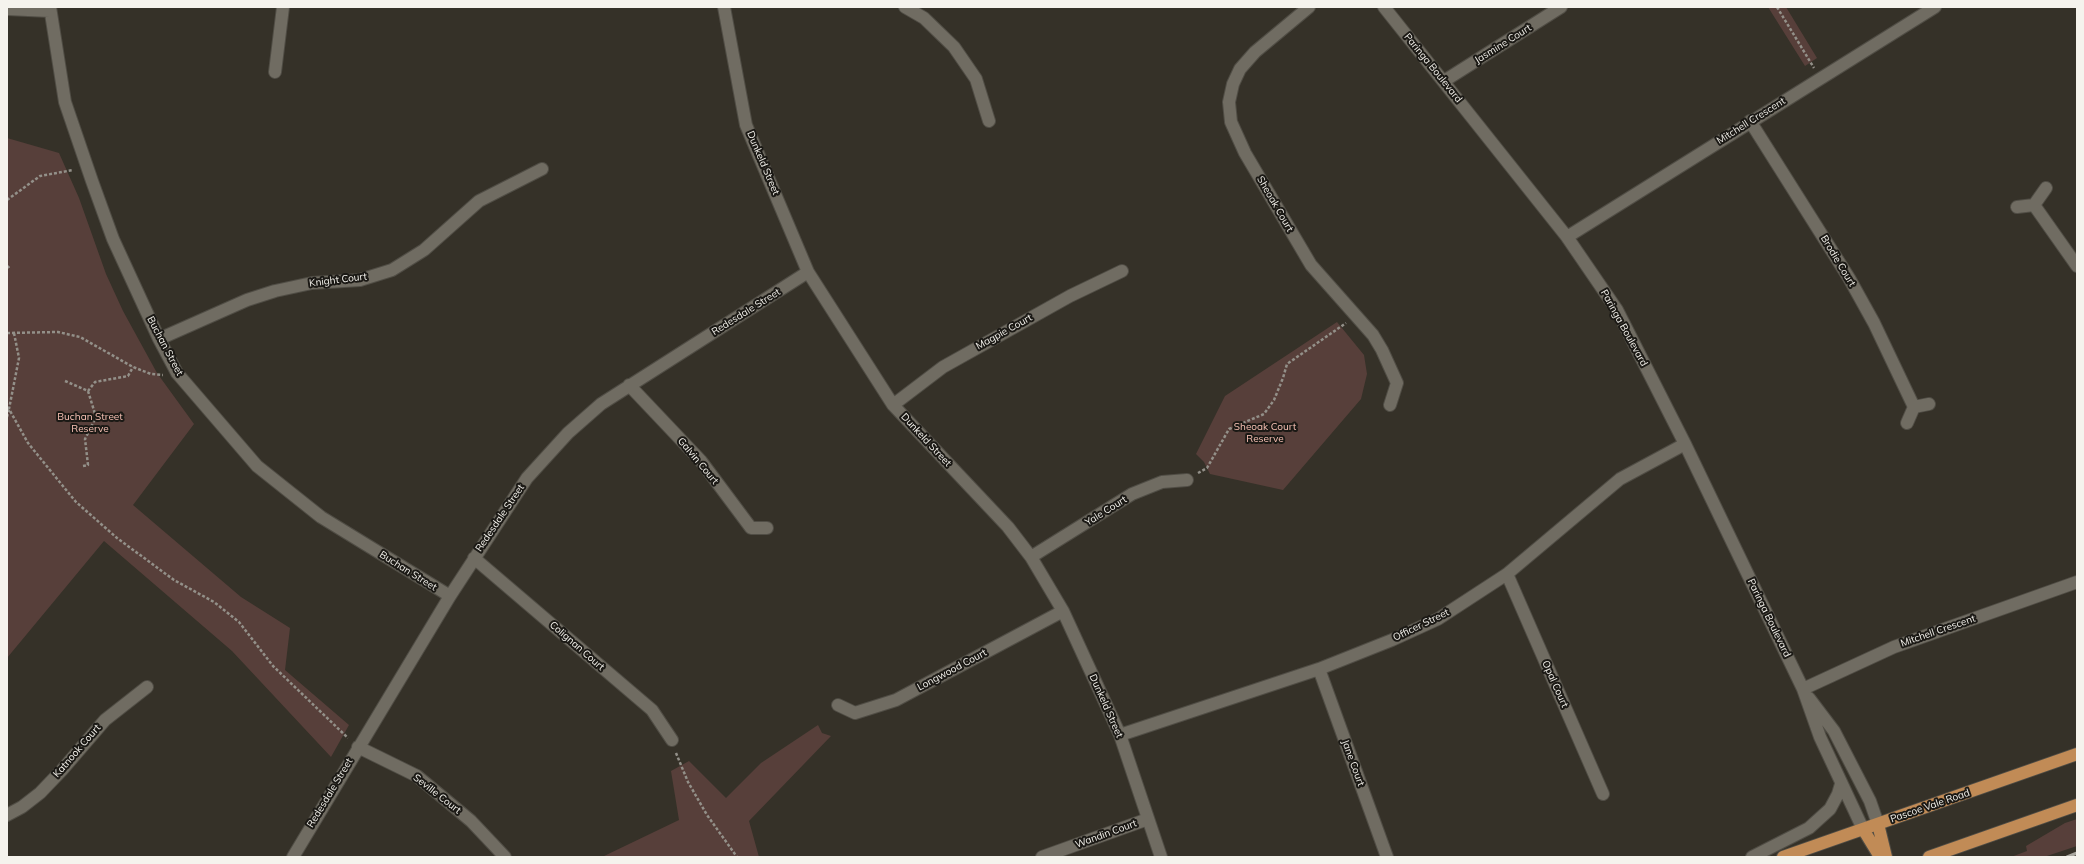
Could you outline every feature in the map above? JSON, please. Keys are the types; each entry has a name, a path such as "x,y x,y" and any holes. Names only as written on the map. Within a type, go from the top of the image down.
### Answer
{"main road":[{"name":"Pascoe Vale Road","path":"1784,857 2077,754"},
{"path":"1929,857 2077,805"},
{"path":"1878,824 1886,857"},
{"path":"1863,829 1880,857"}],"street":[{"path":"275,72 283,7"},
{"name":"Dunkeld Street","path":"724,7 746,125 808,272 893,405 1008,527 1031,557 1063,611 1120,734 1162,857"},
{"path":"905,7 924,18 954,47 976,79 989,121"},
{"name":"Sheoak Court","path":"1309,7 1255,52 1240,69 1233,84 1229,102 1231,122 1245,153 1311,265 1373,335 1397,383 1390,405"},
{"name":"Paringa Boulevard","path":"1384,7 1567,237 1617,310 1685,444 1803,689 1820,737 1863,829"},
{"name":"Jasmine Court","path":"1444,82 1562,7"},
{"name":"Mitchell Crescent","path":"1567,237 1750,121 1935,7"},
{"path":"7,9 50,9"},
{"name":"Buchan Street","path":"50,9 65,102 113,239 159,339 177,373 257,466 321,516 450,596"},
{"name":"Brodie Court","path":"1750,121 1849,278 1874,323 1914,407"},
{"name":"Knight Court","path":"159,339 246,300 275,290 312,283 360,280 392,270 424,250 479,201 542,168"},
{"path":"2034,206 2046,188"},
{"path":"2017,207 2034,206"},
{"path":"2034,206 2077,266"},
{"name":"Magpie Court","path":"893,405 943,367 1070,296 1122,271"},
{"name":"Redesdale Street","path":"293,857 450,596 527,478 568,434 601,404 808,272"},
{"name":"Galvin Court","path":"629,385 701,461 750,528 767,528"},
{"path":"1907,423 1914,407 1929,404"},
{"name":"Officer Street","path":"1120,734 1319,669 1392,640 1438,619 1507,574 1620,479 1685,444"},
{"name":"Yale Court","path":"1031,557 1132,494 1162,482 1187,480"},
{"name":"Colignan Court","path":"474,558 652,710 672,740"},
{"name":"Opal Court","path":"1507,574 1603,794"},
{"name":"Mitchell Crescent","path":"1803,689 1894,647 2077,582"},
{"name":"Longwood Court","path":"838,705 855,714 896,700 1063,611"},
{"name":"Jane Court","path":"1319,669 1387,857"},
{"name":"Katnook Court","path":"7,814 22,807 40,793 105,720 148,687"},
{"name":"Paringa Boulevard","path":"1803,689 1834,731 1873,808 1878,824"},
{"name":"Seville Court","path":"358,747 417,776 471,821 505,857"},
{"path":"1752,857 1809,828 1830,809 1842,784"},
{"name":"Wandin Court","path":"1042,857 1148,819"}],"path":[{"path":"1777,7 1820,78"},
{"path":"7,200 40,176 73,170"},
{"path":"7,268 11,265"},
{"path":"1187,480 1207,468 1229,429 1264,414 1274,400 1284,378 1287,364 1342,327 1354,314"},
{"path":"7,333 58,332 80,337 133,367 151,374 167,375 177,373"},
{"path":"7,417 18,358 14,333"},
{"path":"88,391 95,382 128,376 133,367"},
{"path":"65,381 88,391 96,417 84,439 88,465 83,466"},
{"path":"9,409 28,443 76,502 117,538 174,580 214,602 239,622 273,666 358,747"},
{"path":"672,740 688,782 707,815 737,857"}],"green space":[{"path":"1768,7 1786,7 1817,58 1805,66"},
{"name":"Buchan Street Reserve","path":"7,138 59,153 79,198 106,274 123,311 157,373 194,424 133,505 241,597 290,628 285,670 349,725 331,757 232,651 104,541 7,658"},
{"name":"Sheoak Court Reserve","path":"1337,322 1364,355 1367,374 1361,399 1283,490 1210,474 1204,462 1196,454 1225,396"},
{"path":"818,725 822,733 831,736 749,821 759,857 602,857 679,820 671,771 689,761 726,798 761,763"},
{"path":"2077,819 2077,846 2044,857 2011,857 2027,851 2026,846 2065,823"}],"railway":[{"path":"2067,857 2077,853"}]}
